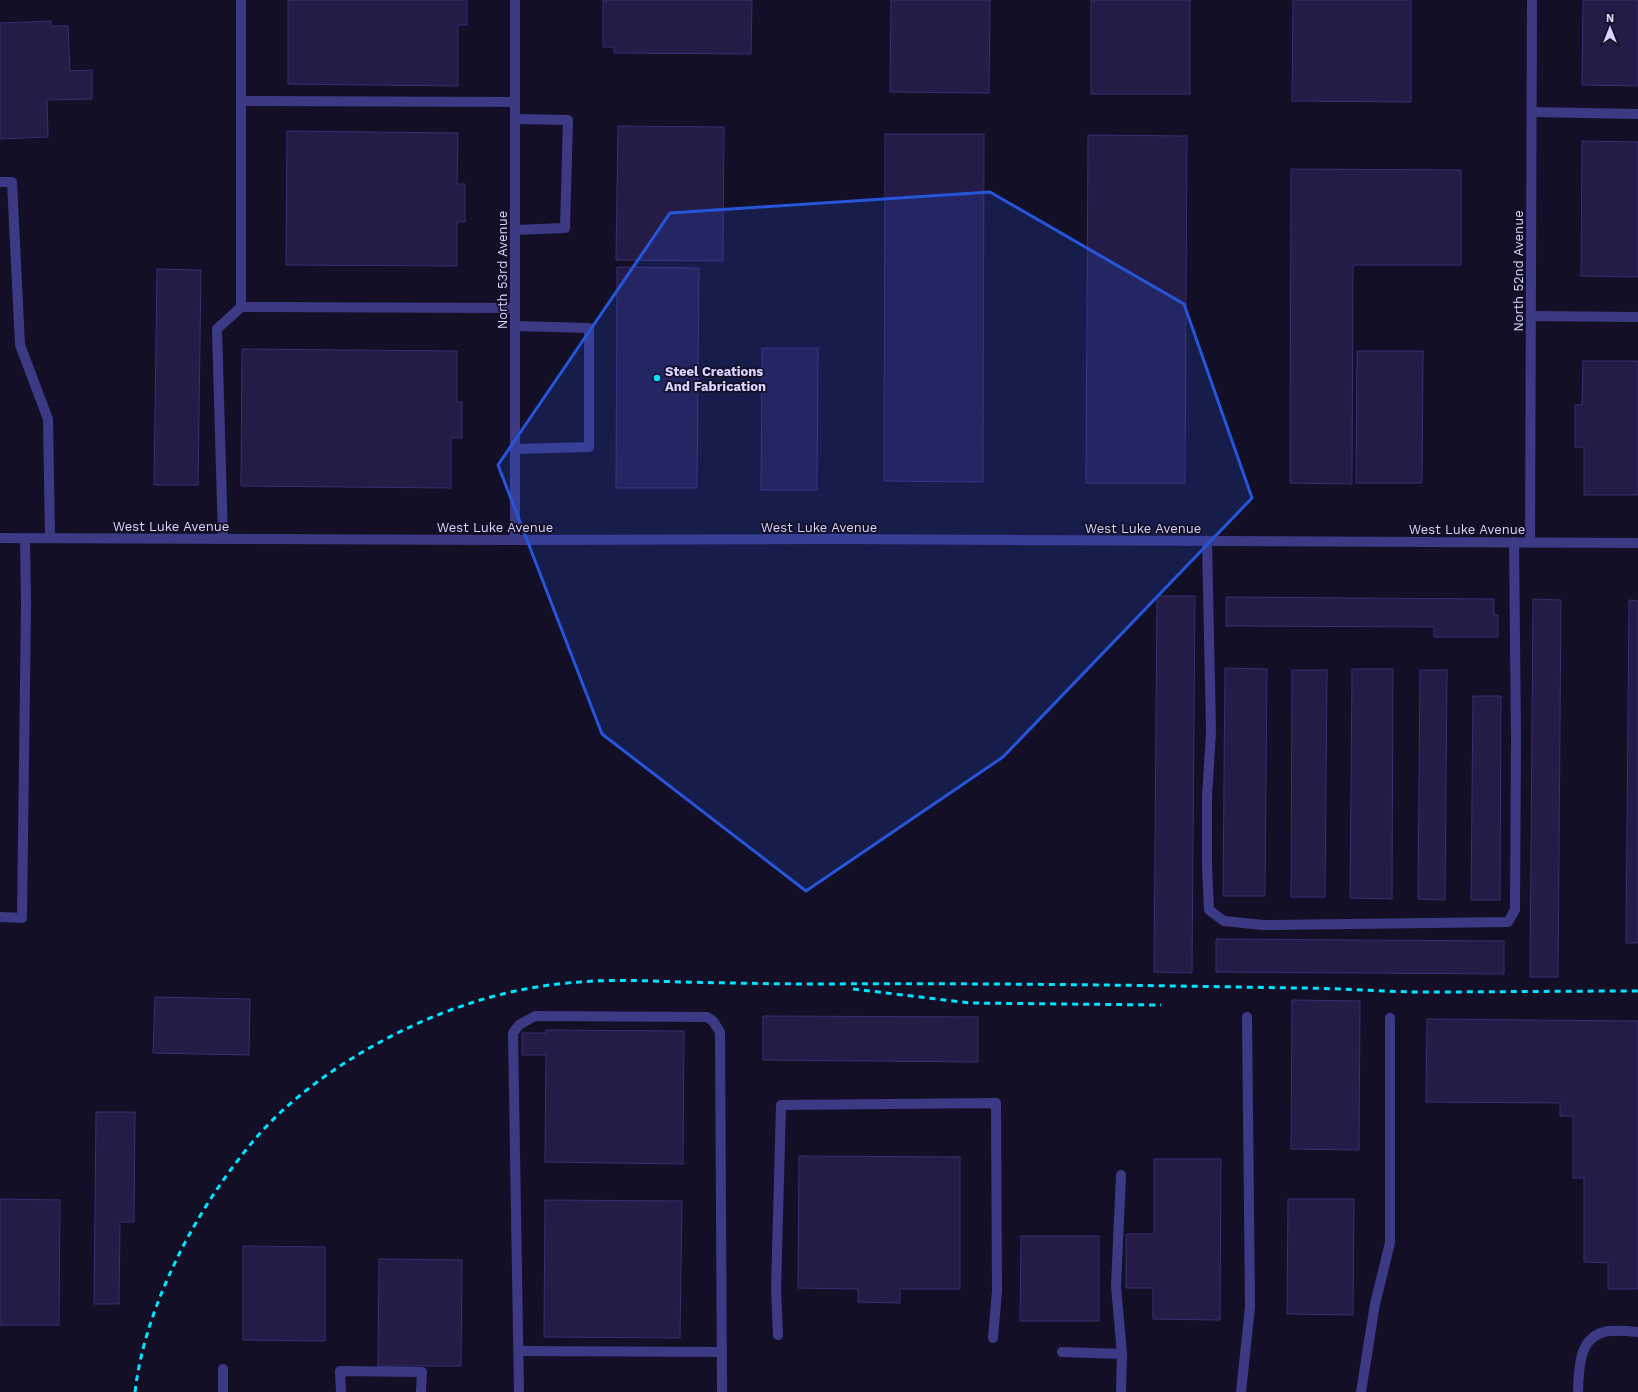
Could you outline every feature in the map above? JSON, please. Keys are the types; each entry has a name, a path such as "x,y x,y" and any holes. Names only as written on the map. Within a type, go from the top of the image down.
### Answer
{"street":[{"path":"241,0 241,307"},
{"name":"North 53rd Avenue","path":"515,0 515,540"},
{"name":"North 52nd Avenue","path":"1530,542 1532,0"},
{"path":"241,101 515,102"},
{"path":"1532,112 1638,114"},
{"path":"515,119 568,120 565,228 515,230"},
{"path":"0,182 12,182 20,345 48,418 50,538"},
{"path":"223,539 217,330 241,307 515,308"},
{"path":"1531,316 1638,317"},
{"path":"515,326 589,328 589,447 515,449"},
{"name":"West Luke Avenue","path":"0,538 515,540 841,539 1638,543"},
{"path":"0,917 22,918 26,604 25,538"},
{"path":"1207,542 1211,732 1207,797 1207,866 1210,910 1224,921 1263,925 1508,922 1515,910 1516,738 1514,542"},
{"path":"519,1392 513,1033 519,1025 535,1016 707,1017 714,1021 720,1032 722,1392"},
{"path":"1241,1392 1250,1307 1247,1017"},
{"path":"1361,1392 1375,1304 1390,1243 1390,1018"},
{"path":"778,1335 776,1290 781,1105 996,1103 997,1291 993,1338"},
{"path":"1121,1175 1116,1286 1122,1354 1121,1392"},
{"path":"1578,1392 1582,1352 1592,1338 1608,1331 1638,1332"},
{"path":"519,1351 722,1352"},
{"path":"1062,1352 1122,1354"},
{"path":"223,1369 223,1392"},
{"path":"340,1392 340,1371 422,1372 421,1392"}],"highlighted area":[{"path":"990,192 1184,304 1252,498 1003,757 806,891 602,734 498,465 670,213"}],"building":[{"path":"288,0 467,0 467,25 458,25 458,86 288,84"},
{"path":"603,0 752,0 751,54 614,53 614,47 603,47"},
{"path":"891,0 990,0 989,93 890,92"},
{"path":"1091,0 1190,0 1190,94 1091,94"},
{"path":"1293,0 1411,0 1411,102 1292,101"},
{"path":"1583,0 1638,0 1638,86 1582,85"},
{"path":"51,21 51,26 68,26 70,71 92,70 92,99 47,100 48,137 0,139 0,23"},
{"path":"618,126 724,127 723,261 616,260"},
{"path":"287,131 458,133 457,184 465,184 465,222 457,222 457,266 286,265"},
{"path":"885,134 984,134 983,482 884,481"},
{"path":"1088,135 1187,136 1185,483 1086,483"},
{"path":"1582,141 1638,142 1638,277 1581,276"},
{"path":"1291,169 1461,170 1461,265 1353,265 1352,484 1290,483"},
{"name":"Steel Creations And Fabrication","path":"617,267 699,268 697,488 616,488"},
{"path":"157,269 201,270 198,485 154,485"},
{"path":"762,348 818,348 817,490 761,490"},
{"path":"242,349 457,351 457,402 462,402 462,438 451,438 451,488 241,486"},
{"path":"1357,351 1423,351 1422,483 1356,483"},
{"path":"1583,361 1638,361 1638,495 1584,495 1584,447 1575,447 1575,405 1582,405"},
{"path":"1157,596 1195,596 1192,973 1154,972"},
{"path":"1226,597 1494,599 1494,615 1498,615 1498,637 1434,637 1434,627 1226,626"},
{"path":"1533,599 1561,600 1558,977 1530,977"},
{"path":"1629,600 1638,601 1638,943 1626,943"},
{"path":"1225,668 1267,669 1265,896 1223,896"},
{"path":"1352,669 1393,669 1392,899 1350,898"},
{"path":"1292,670 1327,670 1325,897 1291,897"},
{"path":"1420,670 1447,670 1445,900 1418,899"},
{"path":"1473,696 1501,696 1500,900 1471,900"},
{"path":"1216,939 1504,941 1504,974 1216,972"},
{"path":"155,997 250,999 249,1055 153,1053"},
{"path":"1292,1000 1360,1001 1359,1150 1291,1149"},
{"path":"763,1016 978,1017 978,1062 763,1060"},
{"path":"1427,1019 1638,1021 1638,1289 1608,1289 1608,1263 1584,1262 1584,1178 1573,1178 1573,1116 1560,1116 1560,1103 1426,1102"},
{"path":"546,1030 684,1031 683,1164 545,1162 546,1055 522,1055 522,1033 546,1033"},
{"path":"96,1112 135,1112 134,1222 120,1222 119,1304 94,1304"},
{"path":"799,1156 960,1157 960,1289 900,1289 900,1303 858,1302 858,1289 798,1288"},
{"path":"1154,1159 1221,1159 1220,1320 1153,1319 1153,1288 1126,1288 1126,1234 1154,1234"},
{"path":"0,1199 60,1200 59,1325 0,1325"},
{"path":"1288,1199 1354,1199 1353,1315 1287,1314"},
{"path":"545,1200 682,1201 680,1338 544,1337"},
{"path":"1021,1236 1099,1236 1099,1321 1020,1321"},
{"path":"243,1246 325,1247 325,1341 243,1340"},
{"path":"379,1259 462,1260 461,1366 378,1366"}],"railway":[{"path":"135,1392 144,1344 159,1299 180,1252 209,1201 231,1169 255,1139 300,1095 326,1075 354,1057 383,1040 412,1026 442,1013 497,995 567,983 619,980 786,984 998,984 1324,988 1414,992 1638,991"},
{"path":"853,989 970,1003 1161,1005"}],"place":[{"name":"Steel Creations And Fabrication","path":"657,378"}]}
